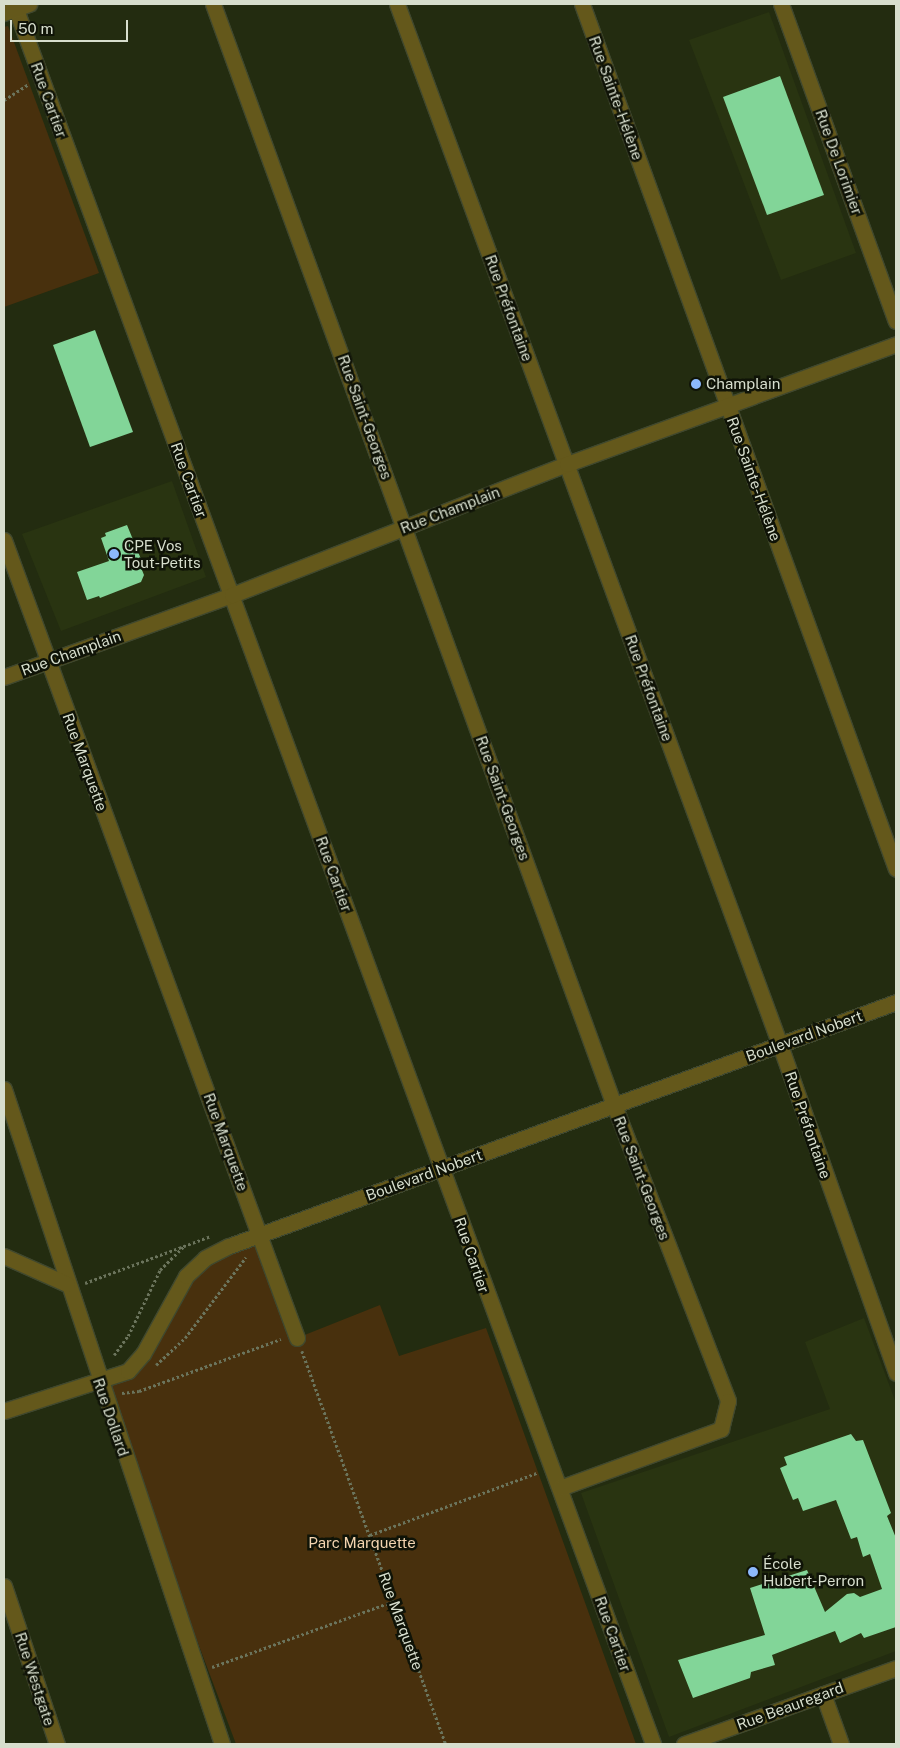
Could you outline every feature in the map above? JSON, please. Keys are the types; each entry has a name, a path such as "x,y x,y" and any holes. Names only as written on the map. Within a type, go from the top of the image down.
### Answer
{"street":[{"name":"Rue Saint-Georges","path":"213,4 614,1105 728,1401 721,1429 560,1488"},
{"name":"Rue Préfontaine","path":"397,4 780,1044 896,1373"},
{"name":"Rue Sainte-Hélène","path":"582,4 896,869"},
{"name":"Rue De Lorimier","path":"781,4 896,321"},
{"name":"Rue Cartier","path":"16,7 442,1168 494,1320 560,1488 653,1744"},
{"name":"Rue Champlain","path":"4,677 232,595 567,464 896,344"},
{"name":"Rue Marquette","path":"4,540 261,1234 297,1338"},
{"name":"Boulevard Nobert","path":"4,1411 128,1371 142,1354 186,1276 205,1258 261,1234 896,1002"},
{"name":"Rue Dollard","path":"4,1089 67,1284 222,1744"},
{"path":"4,1256 67,1284"},
{"name":"Rue Westgate","path":"4,1586 57,1744"},
{"name":"Rue Beauregard","path":"684,1744 896,1668"},
{"path":"823,1694 841,1744"}],"path":[{"path":"4,100 41,77"},
{"path":"82,1284 216,1234"},
{"path":"114,1355 128,1336 160,1270 184,1246"},
{"path":"122,1393 138,1391 280,1339 297,1338"},
{"name":"Rue Marquette","path":"297,1338 446,1744"},
{"path":"370,1535 552,1468"},
{"path":"198,1672 394,1601"}],"shaded area":[{"path":"769,12 856,253 781,280 689,40"},
{"name":"CPE Vos Tout-Petits","path":"172,481 206,577 61,631 22,534"},
{"name":"École Hubert-Perron","path":"864,1318 896,1403 896,1651 669,1737 581,1493 830,1409 805,1342"}],"green space":[{"path":"8,26 99,273 4,307 4,27"},
{"name":"Parc Marquette","path":"261,1234 297,1338 380,1305 399,1356 486,1328 636,1744 236,1744 99,1380 137,1368 183,1289 229,1246"}],"building":[{"path":"780,76 824,195 767,215 723,97"},
{"path":"95,330 133,432 90,447 53,345"},
{"path":"127,525 143,564 140,565 144,575 141,582 100,598 99,596 87,600 77,572 109,561 101,538 106,536 105,533"},
{"path":"851,1434 856,1441 863,1440 891,1513 887,1516 896,1538 896,1627 864,1638 861,1633 840,1643 835,1631 772,1655 775,1665 751,1672 750,1678 693,1698 678,1660 765,1635 750,1588 807,1570 825,1612 847,1594 854,1593 860,1597 882,1589 870,1554 863,1557 857,1537 851,1539 836,1500 803,1511 798,1498 793,1500 780,1468 787,1465 784,1457"}],"place":[{"name":"Champlain","path":"696,384"},
{"name":"CPE Vos Tout-Petits","path":"114,554"},
{"name":"École Hubert-Perron","path":"753,1572"}]}
